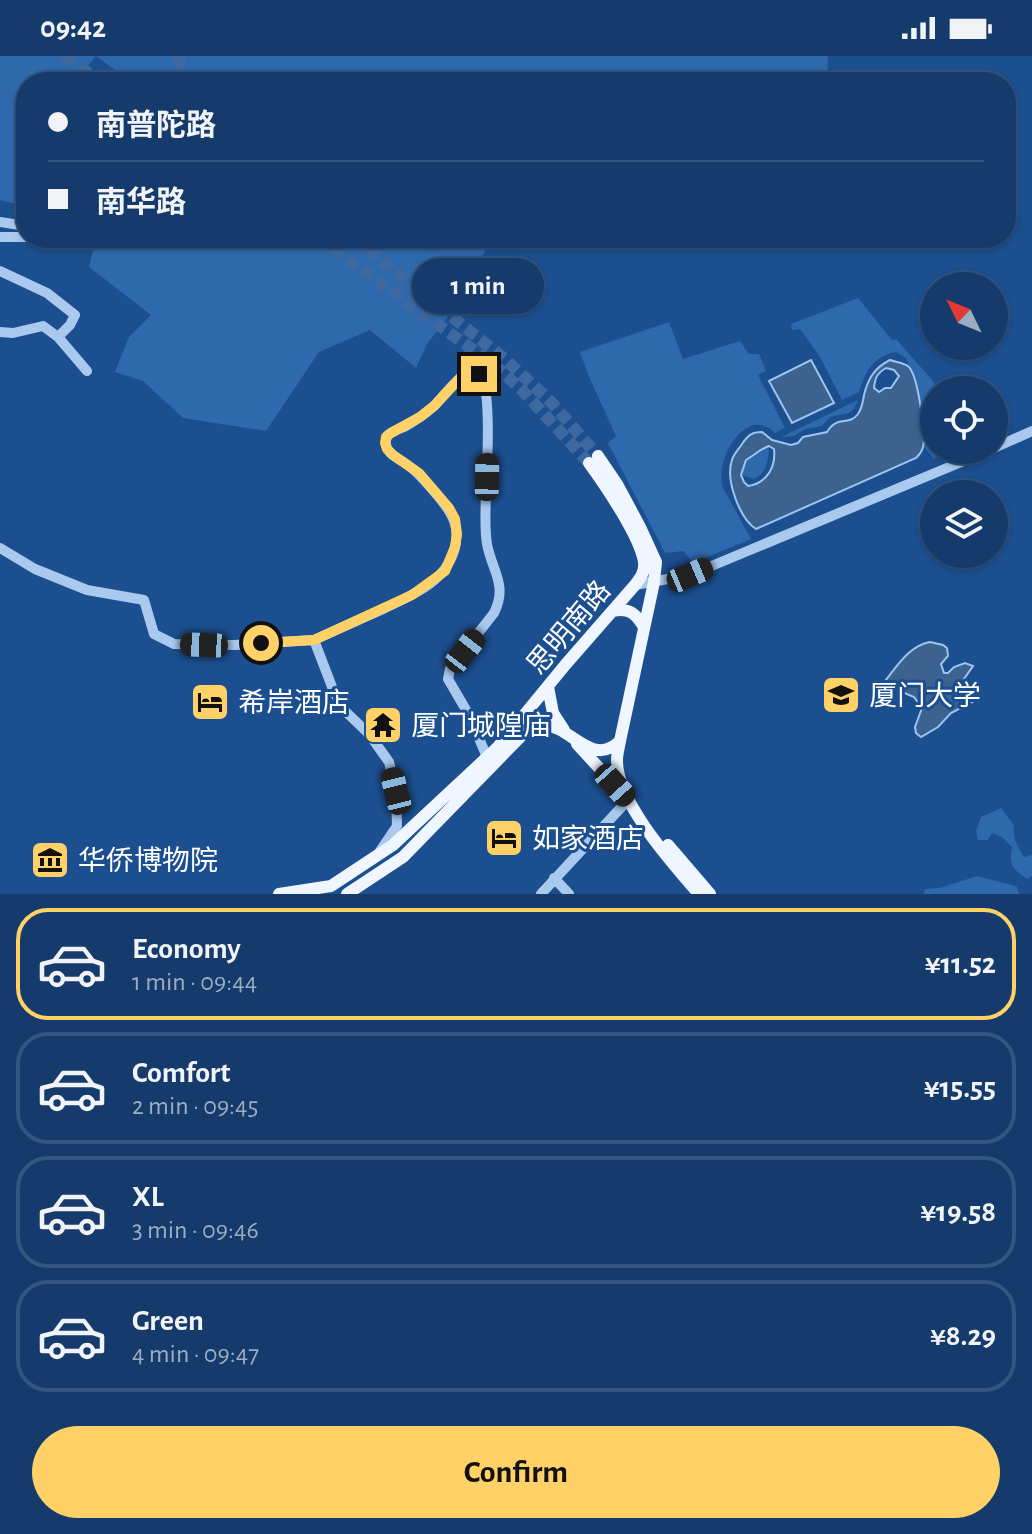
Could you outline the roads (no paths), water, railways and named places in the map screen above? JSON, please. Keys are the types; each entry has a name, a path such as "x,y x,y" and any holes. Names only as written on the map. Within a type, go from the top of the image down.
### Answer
{"main road":[{"path":"635,585 643,574 640,549 594,460 629,504 656,562 620,741 619,774 628,800 699,894"},
{"name":"思明南路","path":"279,894 331,886 393,845 497,748 635,585"},
{"path":"613,611 631,611 644,627"},
{"path":"548,687 553,713 571,738 710,894"},
{"path":"347,894 403,857 527,730 545,725 596,750 614,747 620,741"}],"street":[{"path":"0,271 47,293 75,315 58,337"},
{"path":"0,332 13,333 43,326 58,337 87,371"},
{"path":"0,548 35,569 87,590 144,600 154,634 174,644 234,645 314,640 412,595 445,571 455,547 455,519 419,473 387,449 386,437 434,406 461,377 470,372 479,374 486,385 488,417 487,544 501,586 494,613 450,669 448,679 469,715 487,757"},
{"name":"思明南路","path":"1008,442 1032,431"},
{"name":"思明南路","path":"635,585 690,575 956,464"},
{"path":"314,640 334,692 345,711 369,734 389,762 396,791 397,826 377,855"},
{"path":"541,894 628,800"},
{"path":"554,878 569,894"}],"tunnel":[{"path":"64,56 87,72"},
{"path":"178,56 184,72"},
{"path":"332,248 494,365 521,389 589,463"},
{"path":"366,248 507,361 551,402 598,456"}],"place":[{"name":"厦门大学","path":"841,695"},
{"name":"希岸酒店","path":"210,702"},
{"name":"厦门城隍庙","path":"383,725"},
{"name":"如家酒店","path":"504,838"},
{"name":"华侨博物院","path":"50,860"}]}
